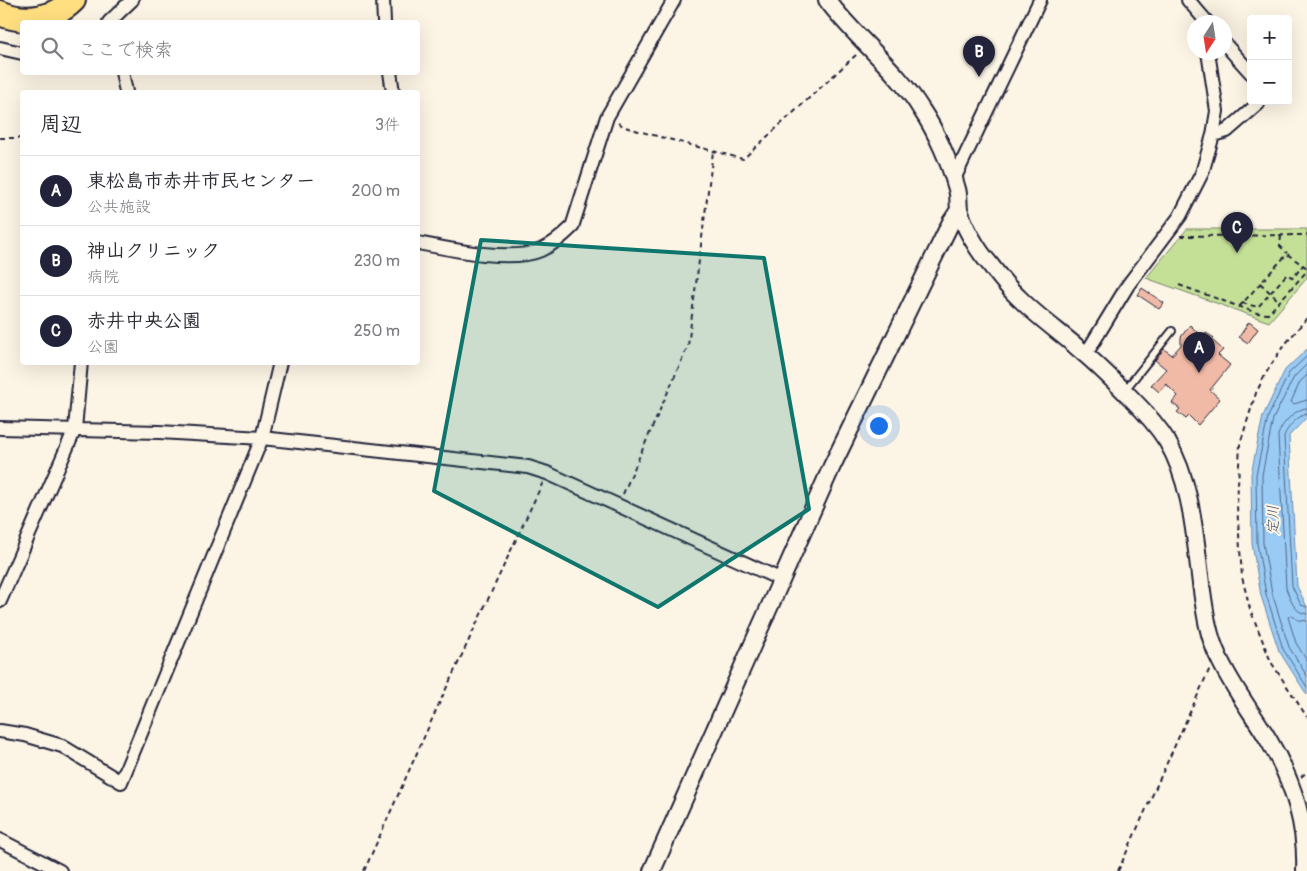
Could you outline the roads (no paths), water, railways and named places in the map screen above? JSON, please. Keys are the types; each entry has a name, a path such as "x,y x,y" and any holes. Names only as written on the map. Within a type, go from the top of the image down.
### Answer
{"highway":[{"path":"0,13 19,18 37,18 54,14 73,0"},
{"path":"64,20 92,0"},
{"path":"0,25 20,30"}],"street":[{"path":"112,20 132,0"},
{"path":"384,0 384,20"},
{"path":"420,243 467,253 517,255 540,251 566,234 572,227 607,117 674,0"},
{"path":"827,0 839,16 901,81 922,110 944,153 954,179 958,190 959,210 968,230 986,260 1018,297 1086,354 1125,392 1149,416 1162,435 1180,469 1186,489 1206,614 1216,653 1246,706 1269,740 1290,781 1300,810 1304,830 1305,871"},
{"path":"954,179 1040,0"},
{"path":"1187,0 1192,15"},
{"path":"1187,0 1201,15"},
{"path":"0,48 20,53"},
{"path":"1232,52 1247,69"},
{"path":"1086,354 1128,285 1180,216 1202,173 1213,135 1217,111 1209,60"},
{"path":"123,75 126,90"},
{"path":"390,75 393,90"},
{"path":"1213,135 1227,131 1257,105"},
{"path":"652,871 832,466 951,222 959,210"},
{"path":"0,601 75,429 81,365"},
{"path":"0,731 25,735 62,746 121,782 262,438 279,365"},
{"path":"0,428 159,432 262,438 528,467 618,505 782,580"},
{"path":"0,840 60,871"}],"lane":[{"path":"1125,392 1172,331"}],"water":[{"name":"定川","path":"1307,349 1307,417 1289,436 1297,586 1307,607 1307,695 1279,651 1261,596 1252,544 1251,474 1263,416 1285,370"}],"place":[{"name":"神山クリニック","path":"979,77"},
{"name":"赤井中央公園","path":"1237,253"},
{"name":"東松島市赤井市民センター","path":"1199,373"}]}
